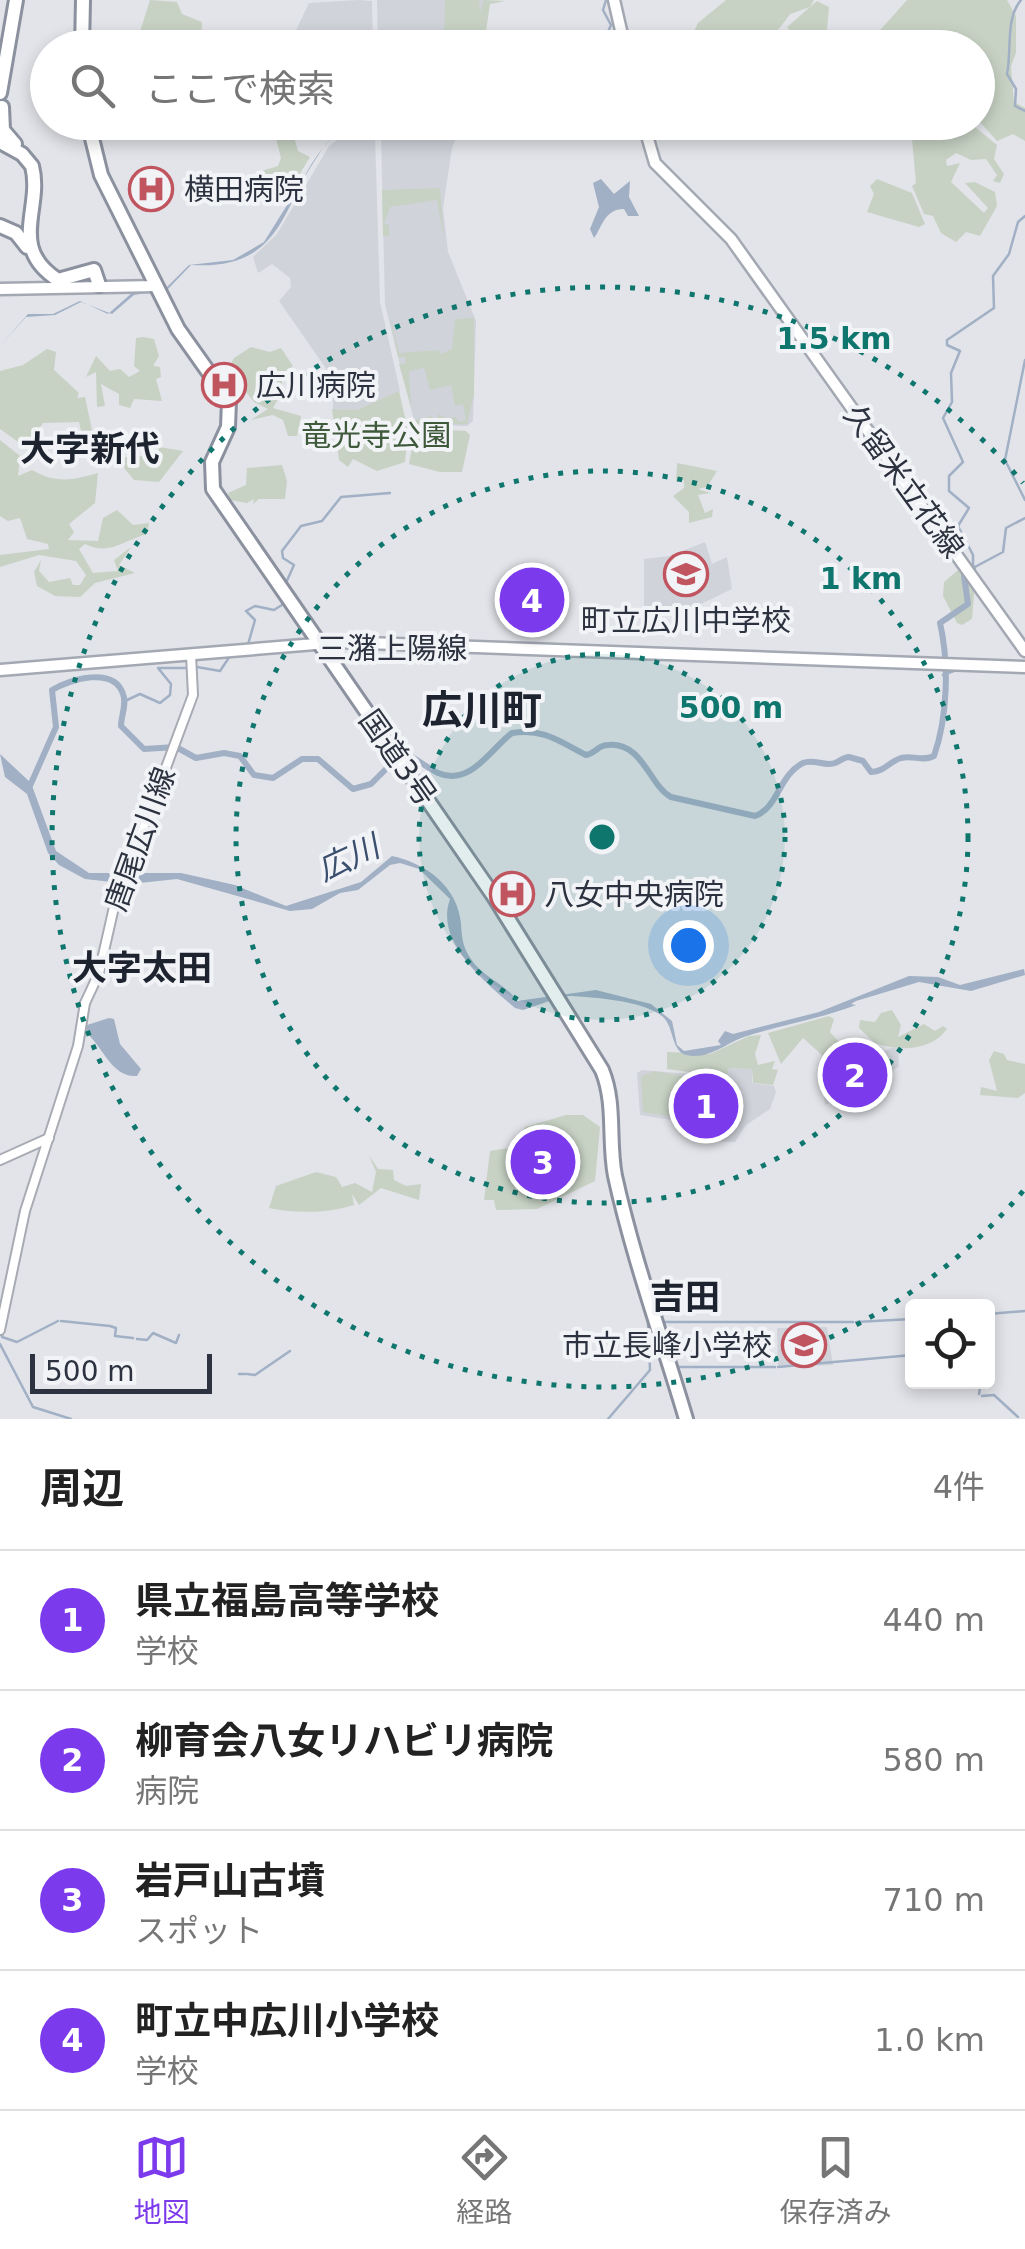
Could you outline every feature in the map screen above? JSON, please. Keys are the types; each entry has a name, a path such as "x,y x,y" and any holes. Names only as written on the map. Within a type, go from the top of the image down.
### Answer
{"highway":[{"path":"14,0 1,106 6,135 30,156 38,171 31,200"},
{"path":"0,69 14,0"},
{"path":"82,30 83,0"},
{"name":"国道3号","path":"92,140 101,174 190,352 228,401 228,428 212,462 213,490 560,997 608,1086 610,1148 630,1238 686,1419"},
{"path":"3,145 32,166 28,234 47,273 62,280 90,268 97,273 96,285"},
{"path":"3,145 20,155 32,174 26,247"},
{"path":"0,226 16,233 33,264 49,280 62,282 88,273 96,285"}],"main road":[{"path":"615,2 622,30"},
{"name":"久留米立花線","path":"648,140 655,164 732,239 1025,652"},
{"path":"0,289 96,285 158,289"},
{"name":"三潴上陽線","path":"0,670 318,644 1025,666"},
{"name":"唐尾広川線","path":"0,1330 25,1210 122,887 194,686 192,655"},
{"path":"0,1160 49,1138"}],"shaded area":[{"path":"377,0 486,0 481,30 378,30"},
{"path":"372,1 373,30 296,30 309,3"},
{"path":"337,140 375,140 380,302 400,391 357,410 333,409 333,391 325,367 279,301 291,287 290,278 272,264 258,273 253,257 277,234 329,146"},
{"path":"381,140 455,140 443,208 448,252 476,321 473,421 467,426 415,425 385,305"},
{"name":"町立広川中学校","path":"705,542 712,564 727,557 732,589 697,606 644,612 644,559 670,556"},
{"path":"898,1048 899,1066 874,1084 825,1105 821,1069 843,1061 859,1062"},
{"path":"729,1068 752,1069 752,1083 774,1086 776,1092 770,1109 746,1125 735,1142 699,1141 696,1124 640,1115 637,1073 642,1070 727,1077"},
{"name":"市立長峰小学校","path":"827,1327 833,1365 778,1367 777,1328"}],"green space":[{"path":"150,0 177,2 182,14 202,22 202,30 141,30"},
{"path":"445,0 479,0 480,12 484,0 506,1 490,4 486,30 444,30"},
{"path":"726,0 814,0 810,7 790,14 778,30 695,30"},
{"path":"907,0 1007,0 1016,16 1016,53 1011,66 1014,102 1025,108 1025,141 1013,134 995,139 995,30 880,30"},
{"path":"817,1 829,7 827,30 787,27"},
{"path":"276,140 295,140 298,151 310,157 299,175 289,172 267,182 265,189 259,172 278,166 281,158"},
{"path":"912,140 991,140 997,145 994,159 1004,174 1000,183 993,181 997,175 986,159 971,160 956,153 946,160 947,166 960,163 951,182 984,213 988,208 965,183 975,182 995,192 997,206 980,236 966,232 956,242 941,233 933,216 924,214 912,186 916,183"},
{"path":"877,179 912,193 925,224 919,227 867,212 874,194 870,186"},
{"path":"440,188 444,240 437,200 390,207 384,224 389,225 389,236 383,236 382,190"},
{"path":"388,305 399,353 438,350 442,354 452,349 455,319 474,318 474,394 467,424 416,424 415,420 432,416 435,423 439,414 447,419 456,417 458,422 466,420 463,404 455,406 451,385 430,390 424,368 409,371 411,407 399,364 406,363 405,357 398,357"},
{"path":"136,338 154,339 159,356 153,366 160,367 161,377 156,379 162,401 134,399 130,408 119,405 119,394 101,384 105,406 97,407 96,372 86,377 96,356 110,371 120,369 129,377 140,371 134,366"},
{"path":"251,347 270,352 281,348 293,366 282,373 282,392 273,408 301,416 297,436 288,436 283,420 273,415 251,420 268,409 254,402 228,369 234,358"},
{"path":"47,349 56,352 54,370 79,393 77,398 85,397 92,430 88,435 81,431 79,422 43,423 28,446 24,446 0,429 0,371 23,365"},
{"name":"竜光寺公園","path":"399,391 408,431 405,462 377,471 353,459 348,467 339,460 332,409 357,410"},
{"path":"416,428 466,431 470,435 462,472 440,472 409,464"},
{"path":"0,440 20,456 18,476 32,470 65,479 98,473 95,503 69,524 74,532 68,540 98,541 103,518 117,510 133,525 149,523 147,534 116,546 85,544 79,549 93,573 118,571 114,560 131,547 119,565 135,573 95,583 80,597 55,596 37,586 34,572 41,560 39,571 49,582 70,578 73,585 80,585 86,575 76,561 39,555 0,567 0,555 49,549 48,544 27,539 20,518 8,521 0,516"},
{"path":"159,447 183,451 159,482 134,480 116,458 158,455"},
{"path":"677,463 717,471 707,487 698,489 710,493 698,495 705,513 713,509 712,517 689,523 689,512 673,496 684,488 684,480 676,482"},
{"path":"282,465 287,481 285,499 259,499 253,504 254,499 247,503 230,500 228,493 246,485 247,468"},
{"path":"964,565 973,566 976,572 972,619 962,625 957,623 943,596 944,582"},
{"path":"892,1010 901,1025 898,1037 924,1024 935,1031 943,1026 947,1029 933,1042 896,1048 878,1044 859,1028 860,1020 875,1022 881,1013"},
{"path":"829,1016 834,1019 830,1032 839,1042 823,1056 803,1038 781,1064 768,1033"},
{"path":"761,1035 755,1054 758,1065 775,1061 772,1069 778,1070 773,1085 753,1083 752,1069 729,1068 727,1077 667,1069 667,1052 710,1054 749,1036"},
{"path":"994,1051 1004,1054 1007,1060 1025,1064 1025,1093 1018,1098 980,1095 981,1087 997,1091 989,1060"},
{"path":"654,1071 682,1076 685,1119 643,1112 641,1077"},
{"path":"566,1115 583,1115 600,1127 595,1181 537,1209 496,1210 494,1200 484,1200 490,1151 515,1147 525,1127"},
{"path":"369,1155 378,1169 393,1170 394,1180 406,1186 421,1184 419,1200 381,1188 359,1205 352,1194 354,1205 334,1210 269,1208 276,1186 316,1172 336,1177 342,1187 355,1183 372,1192 376,1172"}],"water":[{"path":"304,177 271,237 252,253 226,263 191,265 168,289 134,295 109,313 133,292 167,287 189,265 233,260 264,242"},
{"path":"601,179 614,194 630,181 629,197 639,216 628,216 624,209 612,212 594,238 590,229 599,207 593,183"},
{"path":"80,301 88,305 81,302 55,315 26,317 0,346 28,314 53,314"},
{"path":"0,754 31,783 56,851 89,873 181,873 235,885 286,906 361,882 392,856 405,859 428,871 447,888 459,911 468,954 481,971 517,1001 596,990 651,1004 672,1021 677,1045 684,1051 721,1045 718,1041 725,1031 733,1034 819,1012 909,976 938,977 960,985 1024,969 1025,975 971,991 919,982 856,1001 851,1004 856,1005 842,1010 744,1037 709,1053 686,1055 678,1049 663,1017 642,1006 573,996 523,1010 515,1008 488,985 455,944 447,915 450,899 419,869 400,863 390,865 358,890 340,893 312,909 290,911 177,879 130,884 85,879 59,865 48,853 27,794 5,777"},
{"path":"114,1019 120,1044 141,1069 137,1076 120,1072 84,1031 84,1026"}],"waterway":[{"path":"606,0 603,10 611,25 609,30"},
{"path":"1021,0 1011,25 1007,74 1016,89 1015,106 1025,111"},
{"path":"1025,216 1018,222 1009,254 993,276 994,308 947,340 947,345 960,351 951,373 952,402 943,418 963,462 949,476 949,491 969,508 958,526 973,555 973,568 1003,552 1006,528 1025,518"},
{"path":"1025,360 1005,460 1025,500"},
{"path":"285,585 294,565 283,558 282,551 301,526 322,521 341,497 390,493"},
{"path":"29,788 56,727 52,690 91,677 118,685 124,702 121,726 144,749 176,747 196,758 224,753 240,756 254,775 273,778 302,759 318,759 353,789 371,784 402,753 438,773 461,775 480,764 512,733 533,732 586,755 605,745 620,746 638,757 671,797 755,816 769,806 789,775 803,763 831,764 849,757 863,761 871,772 901,758 934,756 946,689 940,623 968,604 964,576 973,568"},
{"path":"247,648 255,620 246,611 255,606 274,610 285,603"},
{"path":"197,667 220,671 230,656"},
{"path":"125,701 140,694 160,703 170,695 171,684 158,668 189,668"},
{"path":"943,675 959,669"},
{"path":"995,1313 1025,1311"},
{"path":"856,1322 905,1319"},
{"path":"3,1332 2,1337 17,1342 58,1321"},
{"path":"61,1321 110,1326 116,1328 115,1336 133,1338"},
{"path":"664,1322 853,1322"},
{"path":"608,1419 650,1370 648,1323"},
{"path":"137,1339 147,1340 153,1333 176,1343 179,1335"},
{"path":"0,1344 33,1407 71,1419"},
{"path":"247,1374 255,1375 290,1351"},
{"path":"778,1367 905,1356"},
{"path":"677,1367 775,1367"},
{"path":"239,1374 245,1374"},
{"path":"979,1394 980,1389"},
{"path":"982,1396 994,1395 1018,1417"}],"place":[{"name":"横田病院","path":"151,189"},
{"name":"広川病院","path":"224,385"},
{"name":"町立広川中学校","path":"686,574"},
{"name":"町立中広川小学校","path":"532,600"},
{"name":"八女中央病院","path":"512,894"},
{"name":"柳育会八女リハビリ病院","path":"855,1075"},
{"name":"県立福島高等学校","path":"706,1106"},
{"name":"岩戸山古墳","path":"543,1162"},
{"name":"市立長峰小学校","path":"804,1345"}],"district":[{"name":"大字新代","path":"90,449"},
{"name":"広川町","path":"482,710"},
{"name":"大字太田","path":"142,968"},
{"name":"吉田","path":"685,1297"}],"water label":[{"name":"広川","path":"348,858"}]}
